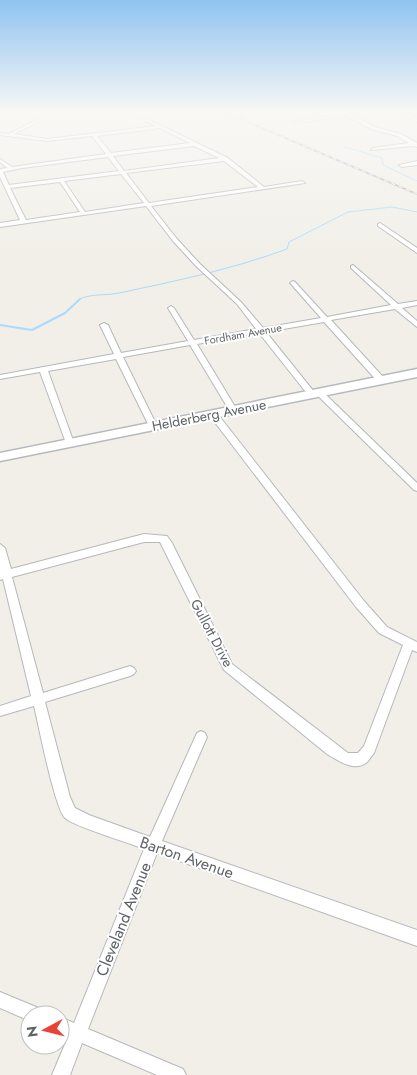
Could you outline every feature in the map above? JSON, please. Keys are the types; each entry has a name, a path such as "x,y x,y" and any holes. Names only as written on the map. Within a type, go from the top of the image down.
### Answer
{"street":[{"path":"1,161 10,168"},
{"path":"24,222 8,197 8,187 0,172 10,168 63,161"},
{"path":"115,161 175,240 239,303 315,394 417,488"},
{"path":"8,187 209,161"},
{"path":"229,161 262,188"},
{"path":"402,165 417,163"},
{"path":"61,180 83,213"},
{"path":"0,225 302,183"},
{"path":"380,225 417,251"},
{"path":"353,267 417,325"},
{"path":"293,283 381,380"},
{"name":"Fordham Avenue","path":"0,377 417,303"},
{"path":"172,308 233,410"},
{"path":"104,324 153,426"},
{"path":"43,369 70,443"},
{"name":"Helderberg Avenue","path":"0,457 417,373"},
{"path":"213,414 360,604 383,630 413,645"},
{"name":"Gullott Drive","path":"3,575 144,538 163,539 167,543 228,667 332,750 346,759 361,759 369,749 413,645"},
{"path":"0,548 3,575 38,700"},
{"path":"0,711 130,671"},
{"name":"Barton Avenue","path":"38,700 63,798 70,813 86,821 417,938"},
{"name":"Cleveland Avenue","path":"61,1075 153,845 201,737"},
{"path":"0,1000 20,1009"},
{"path":"70,1029 177,1075"}],"waterway":[{"path":"382,161 383,165 417,181"},
{"path":"80,299 87,296 119,293 183,279 267,256 287,249 289,242 348,212 392,207 417,212"},
{"path":"0,325 32,330 65,313 80,299"}],"railway":[{"path":"340,161 417,194"}]}
